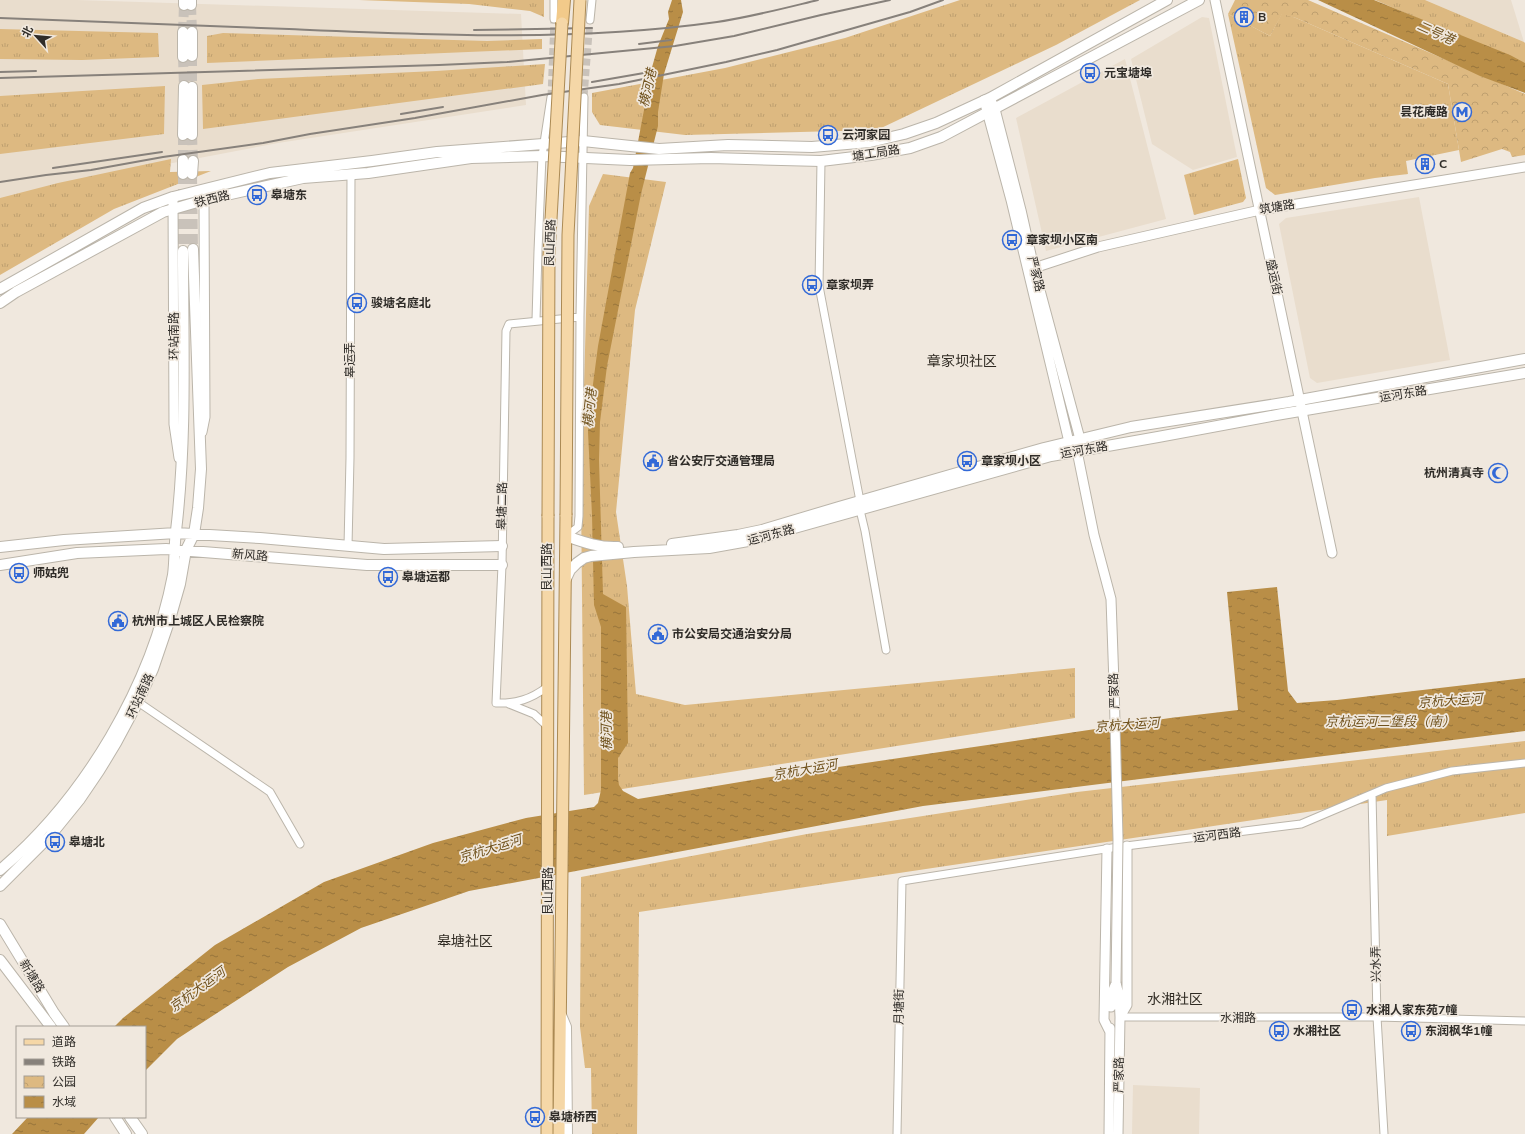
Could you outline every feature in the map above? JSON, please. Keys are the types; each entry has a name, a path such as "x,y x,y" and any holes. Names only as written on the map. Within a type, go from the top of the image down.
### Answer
{"highway":[{"path":"558,21 563,0"}],"main road":[{"name":"艮山西路","path":"559,1134 568,235 580,0"},
{"name":"塘工局路","path":"543,144 583,141 659,149 728,145 812,146 870,142 904,134 936,123 987,99 1167,0"},
{"name":"塘工局路","path":"542,156 630,160 711,158 821,161 871,155 910,148 941,137 1199,0"},
{"name":"艮山西路","path":"547,1134 549,255 558,21"},
{"path":"187,32 188,57"},
{"path":"188,87 188,135"},
{"name":"铁西路","path":"0,289 143,208 172,198 270,173 437,152 543,144"},
{"name":"铁西路","path":"0,303 16,292 141,223 163,212 204,200 304,178 351,174 471,158 542,156"},
{"path":"188,160 188,174"},
{"name":"环站南路","path":"0,870 31,842 56,815 92,767 117,726 140,678 156,634 181,550 194,534 201,469 188,250 183,443 176,534 181,550 180,584 153,669 138,702 116,743 89,787 67,815 41,846 0,886"},
{"name":"运河东路","path":"565,581 570,570 577,563 584,558 606,551 680,543 762,530 1051,456 1525,359"},
{"name":"运河东路","path":"860,505 1069,442 1131,427 1301,405 1525,373"},
{"name":"新风路","path":"0,547 64,540 176,534 260,538 384,549 502,546"},
{"name":"运河东路","path":"566,536 591,544 606,551"},
{"path":"445,548 445,566"},
{"name":"新风路","path":"0,565 76,553 141,549 181,550 367,565 502,565"},
{"name":"新塘路","path":"0,924 63,1026"},
{"name":"新塘路","path":"0,960 48,1023"},
{"name":"艮山西路","path":"561,1015 566,1027 567,1134"},
{"path":"116,1118 126,1134"},
{"path":"131,1118 142,1134"}],"street":[{"name":"艮山西路","path":"554,0 558,21"},
{"path":"590,20 592,0"},
{"name":"盛运街","path":"1215,0 1332,553"},
{"name":"艮山西路","path":"536,320 542,156 551,97"},
{"name":"艮山西路","path":"566,536 578,527 579,516 580,317 584,97"},
{"name":"严家路","path":"987,99 1021,210 1034,268 1080,439 1077,451 1094,535 1111,599 1118,839 1116,983 1119,995 1120,1017 1118,1134"},
{"name":"严家路","path":"991,111 997,143 1069,442 1077,451"},
{"path":"821,161 819,286 886,650"},
{"name":"筑塘路","path":"1034,268 1098,247 1260,210 1525,167"},
{"name":"皋运弄","path":"348,546 351,174"},
{"name":"环站南路","path":"172,198 174,424 181,474"},
{"name":"环站南路","path":"201,469 201,438 205,416 204,200"},
{"path":"536,320 580,317"},
{"name":"皋塘二路","path":"509,704 496,703 502,565 506,331 509,324 536,320"},
{"path":"509,704 535,696 547,687"},
{"path":"138,702 270,792 300,844"},
{"path":"509,704 534,714 547,726"},
{"name":"运河西路","path":"902,881 1127,846 1301,824 1386,788 1452,771 1525,763"},
{"name":"兴水弄","path":"1372,794 1377,1017 1384,1134"},
{"name":"严家路","path":"1120,1017 1127,1004 1127,846"},
{"name":"严家路","path":"1107,849 1104,1020 1110,1032"},
{"name":"月塘街","path":"897,1134 902,881"},
{"name":"严家路","path":"1109,1134 1111,996 1116,983"},
{"name":"水湘路","path":"1120,1017 1377,1017 1525,1021"}],"shaded area":[{"path":"0,0 77,0 521,14 526,105 278,143 41,188 0,201"},
{"path":"1425,0 1511,0 1524,42"},
{"path":"1202,17 1209,18 1237,157 1193,170 1152,144 1131,59"},
{"path":"1125,59 1166,219 1046,251 1016,118"},
{"path":"1419,197 1450,360 1317,383 1310,378 1279,224 1286,218"},
{"path":"1133,1085 1200,1088 1199,1134 1132,1134"}],"green space":[{"path":"359,0 544,0 544,17 530,11 469,4"},
{"path":"960,0 1140,0 1056,45 877,130 685,135 600,125 592,112 592,93 725,68 845,38"},
{"path":"1235,0 1308,0 1525,94 1525,155 1512,157 1510,152 1502,149 1461,162 1448,84 1296,18 1282,14 1270,36 1228,14"},
{"path":"1375,0 1425,0 1524,42 1525,64"},
{"path":"1282,13 1448,84 1459,150 1406,161 1408,174 1275,195 1266,188 1228,14 1270,36"},
{"path":"0,29 158,33 159,57 82,60 0,59"},
{"path":"223,33 487,41 542,39 542,49 207,63 207,36"},
{"path":"545,64 543,84 203,129 202,85 258,79 436,71"},
{"path":"165,86 164,134 0,154 0,96"},
{"path":"171,159 170,172 211,171 114,209 0,275 0,198 58,183"},
{"path":"1238,159 1246,198 1243,202 1194,215 1184,175"},
{"path":"603,174 666,182 635,310 616,512 627,586 636,694 685,705 1075,668 1075,718 584,795 581,494 589,206"},
{"path":"1525,741 1525,813 1387,836 1387,800 639,912 637,1134 592,1134 591,1068 585,1068 580,1027 581,877 807,834 1077,792"}],"water":[{"path":"672,0 681,0 683,12 664,74 658,112 658,126 641,194 607,366 600,422 599,460 603,594 626,607 628,743 618,758 618,779 619,785 623,791 638,799 764,778 1170,718 1238,710 1227,592 1277,587 1288,691 1297,703 1337,700 1525,678 1525,731 923,806 469,891 361,928 288,967 177,1039 146,1070 146,1026 115,1026 215,945 324,882 433,843 526,818 594,807 598,803 601,790 601,627 594,605 588,432 590,407 598,346 630,173 633,168 649,78 658,46 669,19 668,12"},
{"name":"二号港","path":"1318,0 1374,0 1510,55 1525,63 1525,93 1480,76"},
{"path":"27,1118 98,1118 84,1134 12,1134"}],"tunnel":[{"path":"183,32 184,5"},
{"path":"191,5 192,32"},
{"path":"551,97 554,19"},
{"path":"584,97 590,20"},
{"path":"192,56 192,87"},
{"path":"183,57 184,86"},
{"path":"183,135 183,160"},
{"path":"192,135 193,161"},
{"path":"183,174 183,251"},
{"path":"192,174 193,249"}],"railway":[{"path":"0,18 450,35 557,35 664,28 717,22 755,15 818,0"},
{"path":"0,78 507,62 675,46 734,36 890,0"},
{"path":"0,182 91,170 163,157 263,143 542,95 619,84 777,50 910,12 943,0"},
{"path":"474,30 592,28"},
{"path":"639,44 671,40"},
{"path":"0,72 36,71"},
{"path":"592,82 644,73"},
{"path":"401,114 443,107"},
{"path":"53,168 162,152"}],"place":[{"name":"B","path":"1244,17"},
{"name":"元宝塘埠","path":"1090,73"},
{"name":"昙花庵路","path":"1462,112"},
{"name":"云河家园","path":"828,135"},
{"name":"C","path":"1425,164"},
{"name":"皋塘东","path":"257,195"},
{"name":"章家坝小区南","path":"1012,240"},
{"name":"章家坝弄","path":"812,285"},
{"name":"骏塘名庭北","path":"357,303"},
{"name":"省公安厅交通管理局","path":"653,461"},
{"name":"章家坝小区","path":"967,461"},
{"name":"杭州清真寺","path":"1498,473"},
{"name":"师姑兜","path":"19,573"},
{"name":"皋塘运都","path":"388,577"},
{"name":"杭州市上城区人民检察院","path":"118,621"},
{"name":"市公安局交通治安分局","path":"658,634"},
{"name":"皋塘北","path":"55,842"},
{"name":"水湘人家东苑7幢","path":"1352,1010"},
{"name":"水湘社区","path":"1279,1031"},
{"name":"东润枫华1幢","path":"1411,1031"},
{"name":"皋塘桥西","path":"535,1117"}],"district":[{"name":"章家坝社区","path":"962,361"},
{"name":"皋塘社区","path":"465,941"},
{"name":"水湘社区","path":"1175,999"}],"water label":[{"name":"横河港","path":"647,88"},
{"name":"横河港","path":"589,408"},
{"name":"京杭大运河","path":"1450,700"},
{"name":"京杭运河三堡段（南）","path":"1390,721"},
{"name":"京杭大运河","path":"1127,724"},
{"name":"横河港","path":"606,731"},
{"name":"京杭大运河","path":"805,769"},
{"name":"京杭大运河","path":"490,848"},
{"name":"京杭大运河","path":"197,989"}]}
